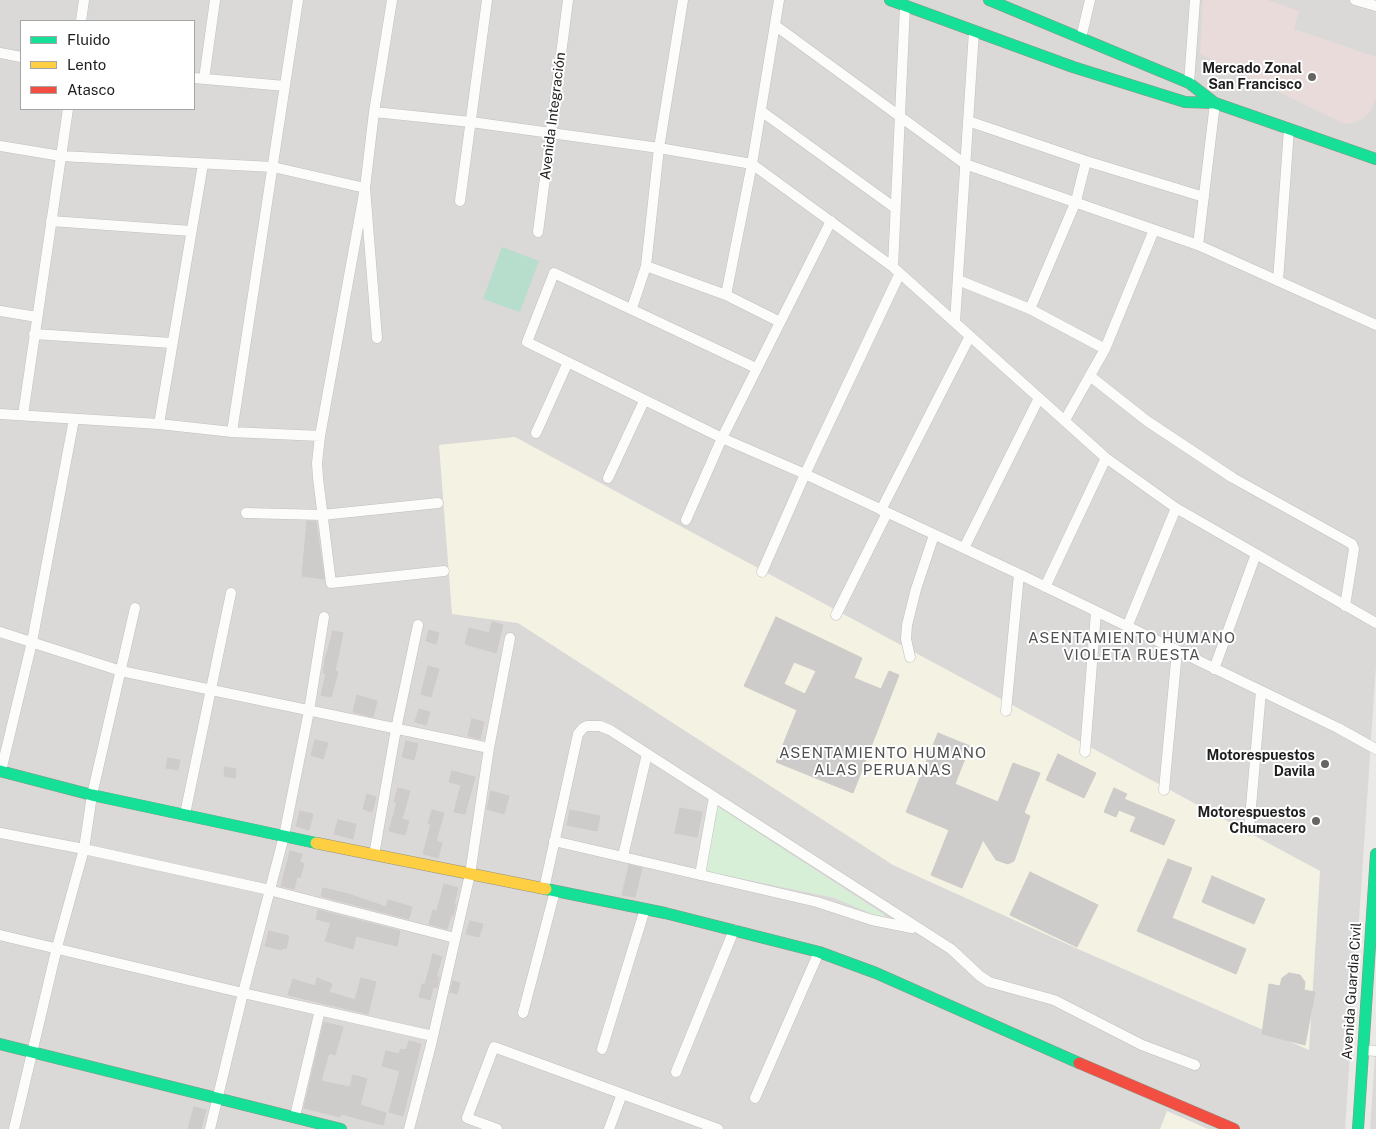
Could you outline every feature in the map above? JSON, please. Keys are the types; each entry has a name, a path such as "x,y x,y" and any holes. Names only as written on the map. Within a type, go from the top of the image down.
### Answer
{"main road":[{"path":"890,0 1073,67 1185,102 1215,103 1374,154"},
{"path":"989,0 1189,84 1215,103"},
{"path":"0,771 92,795 374,855 645,909 819,952 876,973 1234,1129"},
{"name":"Avenida Guardia Civil","path":"1358,1129 1363,1050 1373,955 1376,854"},
{"path":"0,1044 295,1116 340,1129"}],"street":[{"path":"81,20 84,0"},
{"path":"215,0 199,79 285,86"},
{"path":"232,432 298,0"},
{"path":"392,0 374,112 365,188 316,463 331,583 444,571"},
{"path":"460,201 487,0"},
{"name":"Avenida Integración","path":"538,232 568,0"},
{"path":"632,308 646,266 659,148 683,0"},
{"path":"726,295 752,164 779,0"},
{"path":"1081,38 1090,0"},
{"path":"1189,84 1195,0"},
{"path":"1355,0 1376,6"},
{"path":"762,572 897,270 895,208 906,6"},
{"path":"776,26 965,164 1198,245 1376,325"},
{"path":"955,322 974,31"},
{"path":"0,53 20,57"},
{"path":"1198,245 1215,103"},
{"path":"23,415 68,110"},
{"path":"761,110 895,208"},
{"path":"374,112 472,122 659,148 752,164 897,270 1106,458 1176,508 1376,623"},
{"path":"968,121 1086,161 1204,197"},
{"path":"1278,281 1289,128"},
{"path":"0,146 61,156 273,168 365,188"},
{"path":"1030,309 1076,201 1086,161"},
{"path":"159,424 203,164"},
{"path":"365,188 377,338"},
{"path":"52,221 191,231"},
{"path":"686,520 722,438 756,368 831,222"},
{"path":"1064,420 1105,349 1154,230"},
{"path":"646,266 726,295 780,322"},
{"path":"756,368 632,308 554,273 527,342 722,438 805,474 1019,574 1338,728 1376,749"},
{"path":"958,280 1030,309 1105,349"},
{"path":"0,311 37,317"},
{"path":"34,334 172,343"},
{"path":"836,615 884,511 970,336"},
{"path":"536,433 568,362"},
{"path":"1090,376 1147,421 1233,478 1352,544 1354,549 1345,606"},
{"path":"964,548 1039,398"},
{"path":"608,478 644,401"},
{"path":"0,414 159,424 232,432 320,436"},
{"path":"0,771 32,642 74,419"},
{"path":"1045,587 1106,458"},
{"path":"246,513 322,515 438,503"},
{"path":"1127,627 1176,508"},
{"path":"910,657 906,639 907,625 916,589 934,535"},
{"path":"1214,669 1256,554"},
{"path":"1006,711 1019,574"},
{"path":"185,814 231,593"},
{"path":"14,1129 57,947 84,849 92,795 135,608"},
{"path":"1086,752 1096,612"},
{"path":"210,1129 242,993 284,836 309,711 324,617"},
{"path":"374,855 396,729 418,625"},
{"path":"0,632 121,671 489,748"},
{"path":"409,1129 433,1036 470,874 489,748 510,638"},
{"path":"1164,790 1177,651"},
{"path":"1249,830 1261,691"},
{"path":"523,1013 550,890 554,842 575,744 582,728 594,725 610,730 951,949 989,982 1054,1000 1142,1045 1195,1065"},
{"path":"623,856 647,754"},
{"path":"700,875 714,797"},
{"path":"0,833 84,849 270,890 455,938"},
{"path":"554,842 623,856 817,902 872,920 918,928"},
{"path":"602,1049 645,909"},
{"path":"676,1072 734,930"},
{"path":"0,934 242,993 433,1036"},
{"path":"755,1098 819,952"},
{"path":"295,1116 320,1010"},
{"path":"497,1129 467,1118 494,1047 718,1129"},
{"path":"1363,1050 1376,1051"},
{"path":"609,1129 622,1094"}],"shaded area":[{"path":"0,0 1376,0 1376,666 1345,1129 0,1129"},
{"name":"Mercado Zonal San Francisco","path":"1203,0 1267,0 1299,11 1294,29 1376,57 1376,98 1371,110 1364,118 1345,124 1200,54"},
{"path":"515,437 1320,871 1309,1050 1078,949 893,865 518,623 452,614 439,445"},
{"path":"1376,1041 1376,1129 1370,1129"},
{"path":"1167,1111 1208,1129 1160,1129"}],"green space":[{"path":"502,247 539,261 520,312 483,299"},
{"path":"717,806 885,915 884,919 834,898 705,871"}],"building":[{"path":"307,521 316,522 324,579 302,576"},
{"path":"776,617 862,658 854,678 881,689 889,671 899,675 853,793 776,762 797,710 744,686","holes":["794,662 816,671 805,694 784,684"]},
{"path":"492,622 503,625 496,653 465,644 469,628 489,633"},
{"path":"429,630 439,633 436,644 426,641"},
{"path":"333,631 343,633 335,671 338,672 331,697 321,695 326,674 323,673 325,660"},
{"path":"428,666 439,669 431,697 421,694"},
{"path":"357,695 377,701 373,717 353,712"},
{"path":"419,709 430,712 426,725 415,722"},
{"path":"472,719 484,722 480,739 468,736"},
{"path":"938,733 970,746 955,784 998,802 1013,763 1040,773 1024,813 1030,816 1014,861 1008,864 996,860 983,840 962,888 931,875 949,830 906,812"},
{"path":"315,740 328,743 323,759 311,755"},
{"path":"406,741 418,744 414,760 402,757"},
{"path":"1058,754 1096,773 1084,798 1046,780"},
{"path":"168,758 180,760 178,770 166,768"},
{"path":"225,767 236,769 235,778 224,776"},
{"path":"452,771 475,777 465,814 454,812 461,785 449,782"},
{"path":"398,788 410,791 402,819 409,821 405,835 389,831 397,802 394,802"},
{"path":"1114,788 1127,794 1124,799 1175,820 1164,845 1130,831 1136,817 1119,810 1116,817 1104,812"},
{"path":"491,791 509,796 504,814 487,809"},
{"path":"367,794 376,797 372,812 363,809"},
{"path":"680,808 702,812 697,837 675,833"},
{"path":"432,810 444,813 436,841 442,843 438,858 423,854 431,824 428,824"},
{"path":"570,810 600,816 597,831 567,825"},
{"path":"300,811 313,814 309,830 296,826"},
{"path":"338,820 356,824 353,839 334,834"},
{"path":"290,851 302,854 300,862 304,864 300,878 297,877 294,889 281,886"},
{"path":"1168,859 1192,868 1172,918 1246,949 1236,974 1137,931"},
{"path":"629,865 642,868 635,897 622,895"},
{"path":"1030,872 1098,905 1077,947 1010,915"},
{"path":"1212,876 1265,899 1254,924 1202,902"},
{"path":"444,884 458,888 453,916 451,915 447,929 429,924 433,910 437,911"},
{"path":"323,888 386,907 388,900 412,907 409,919 321,896"},
{"path":"318,910 400,931 397,946 356,936 353,949 325,941 331,923 316,919"},
{"path":"470,921 483,924 479,937 466,934"},
{"path":"269,931 289,936 286,949 283,948 282,950 265,946"},
{"path":"433,954 442,957 436,977 439,977 437,988 433,987 430,1000 419,997 422,984 425,984"},
{"path":"1289,973 1300,975 1305,982 1304,990 1315,992 1305,1045 1262,1034 1269,984 1280,986 1282,978"},
{"path":"317,978 332,984 329,992 355,1000 361,978 376,982 368,1014 288,995 293,979 315,986"},
{"path":"453,981 460,983 457,994 450,992"},
{"path":"324,1022 343,1027 335,1055 329,1053 321,1081 350,1087 353,1075 367,1079 360,1105 386,1113 383,1125 341,1114 340,1117 304,1108"},
{"path":"409,1041 421,1044 403,1116 389,1112 400,1071 382,1066 386,1051 399,1054 401,1049 406,1050"},
{"path":"194,1107 206,1110 201,1129 188,1129"}],"traffic: fast":[{"path":"890,0 1073,67 1185,102 1215,103"},
{"path":"989,0 1189,83 1215,103 1376,159"},
{"path":"0,771 92,795 316,843"},
{"path":"1358,1129 1376,854"},
{"path":"546,889 665,913 819,952 876,973 1079,1063"},
{"path":"0,1044 341,1129"}],"traffic: slow":[{"path":"316,843 546,889"}],"traffic: jam":[{"path":"1079,1063 1234,1129"}],"place":[{"name":"Mercado Zonal San Francisco","path":"1312,77"},
{"name":"Motorespuestos Davila","path":"1325,764"},
{"name":"Motorespuestos Chumacero","path":"1316,821"}],"district":[{"name":"ASENTAMIENTO HUMANO VIOLETA RUESTA","path":"1132,646"},
{"name":"ASENTAMIENTO HUMANO ALAS PERUANAS","path":"883,762"}]}
